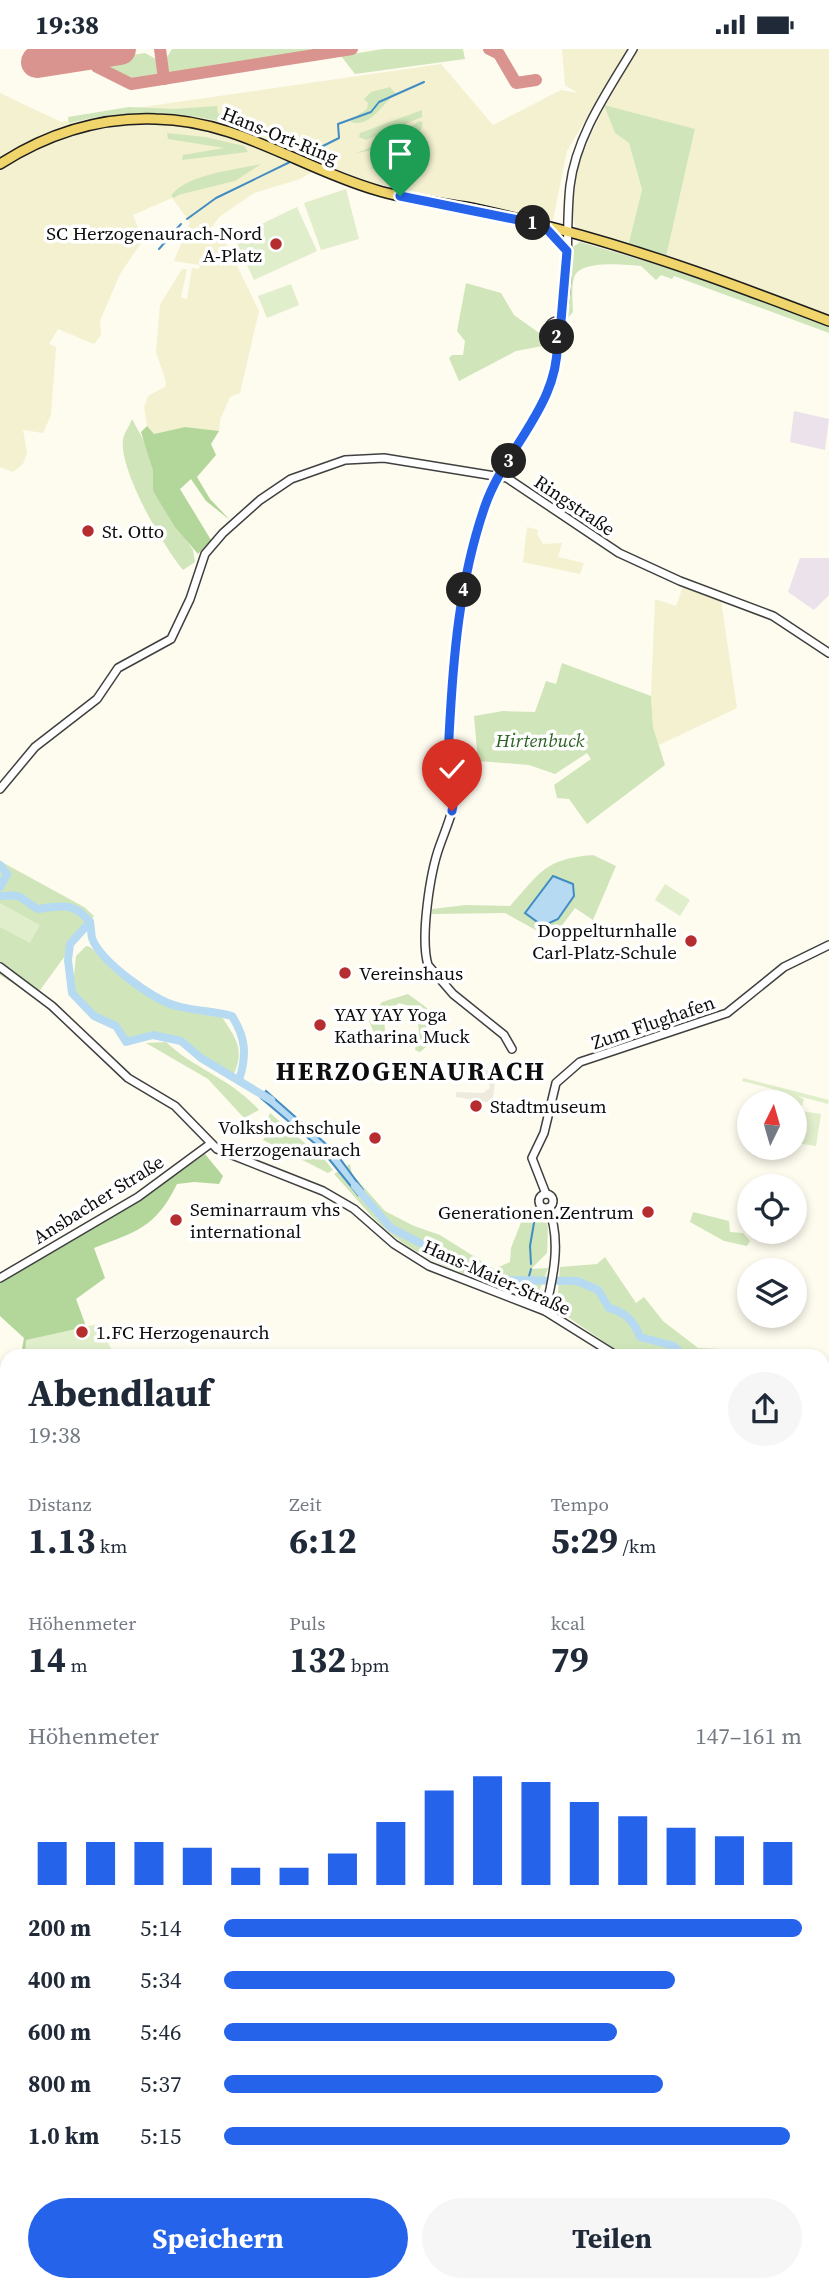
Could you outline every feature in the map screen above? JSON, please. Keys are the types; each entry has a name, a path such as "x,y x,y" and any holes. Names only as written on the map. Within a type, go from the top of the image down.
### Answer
{"main road":[{"name":"Hans-Ort-Ring","path":"0,164 35,143 93,125 130,119 182,120 234,131 380,191 568,232 743,288 829,321"},
{"path":"543,225 567,251"}],"street":[{"path":"512,1049 504,1035 453,994 428,965 429,891 455,797 449,741 457,618 485,506 499,475 539,410 554,371 557,337 551,333 550,325 561,321 570,185 580,147 590,124 633,49"},
{"name":"Ringstraße","path":"0,789 35,747 97,699 118,668 171,639 190,599 198,569 209,548 260,500 291,479 333,462 371,457 499,475 619,553 680,581 773,616 829,653"},
{"name":"Zum Flughafen","path":"545,1311 554,1264 555,1234 548,1207 553,1200 546,1194 532,1162 544,1133 556,1083 580,1062 727,1013 784,967 829,945"},
{"name":"Hans-Maier-Straße","path":"0,969 28,987 128,1078 163,1097 185,1116 210,1144 243,1162 311,1186 340,1201 394,1244 429,1266 545,1311 606,1349"},
{"name":"Ansbacher Straße","path":"0,1278 148,1192 210,1144"}],"shaded area":[{"path":"562,49 829,49 829,317 666,257 695,130 615,133 629,143 642,191 628,246 577,231 572,217 572,191 578,164 604,106 596,102 567,151 553,220 373,183 325,165 300,179 254,193 219,217 209,231 223,237 259,311 240,393 230,397 220,420 219,431 185,427 154,434 147,426 144,407 148,396 165,387 166,382 156,352 160,305 182,269 187,269 181,297 187,299 192,268 199,269 200,265 174,261 190,222 172,198 133,215 143,240 120,274 100,321 101,335 94,344 58,329 49,344 56,347 51,415 43,433 23,430 27,453 23,464 13,472 0,467 0,93 61,122 115,111 441,64 493,125 561,90 578,93 565,85"},
{"path":"794,411 829,419 825,450 790,442"},
{"path":"527,527 538,530 537,534 543,544 562,543 558,557 584,563 580,574 523,562"},
{"path":"800,558 829,558 829,595 814,610 788,592"},
{"path":"683,587 721,600 737,708 659,745 653,727 651,696 655,599 676,606"},
{"path":"476,1063 496,1076 492,1103 456,1097 456,1092 483,1093 490,1088 488,1079 460,1078 461,1066 473,1070"}],"green space":[{"path":"172,49 319,49 174,75 167,70 164,62"},
{"path":"383,49 463,49 465,59 355,74 341,56"},
{"path":"145,53 158,60 159,70 155,77 129,82 105,69 105,62 112,58"},
{"path":"390,87 396,94 375,114 364,122 351,122 367,109 368,103 364,99 371,92"},
{"path":"604,105 695,129 666,257 628,246 642,190 629,143 615,133"},
{"path":"217,106 218,113 235,122 231,124 191,116 150,113 109,115 69,123 68,117 129,107 175,109"},
{"path":"422,110 422,117 366,140 359,137 360,133"},
{"path":"419,121 423,122 421,130 398,140 402,187 399,186 397,166 379,171 370,168 383,162 394,161 395,150 391,147 356,153 405,131"},
{"path":"167,133 205,137 244,146 248,152 182,160 183,155 224,148 168,139"},
{"path":"261,164 235,181 174,198 171,196 187,183 199,178"},
{"path":"346,189 359,239 321,250 304,203"},
{"name":"SC Herzogenaurach-Nord A-Platz","path":"297,207 317,251 254,280 234,237"},
{"path":"580,242 697,276 829,324 829,333 674,276 672,279 661,275 656,280 641,266 625,265 593,266 578,272 573,286 573,312 567,319 573,247"},
{"path":"466,283 501,293 514,315 542,335 543,346 516,351 459,381 449,358 452,355 463,355 465,341 457,331"},
{"path":"291,284 299,305 267,318 258,296"},
{"path":"132,419 145,443 153,471 153,491 193,550 195,562 183,570 154,526 128,470 123,440"},
{"path":"147,426 154,434 185,427 219,431 211,444 216,455 197,477 210,499 230,520 206,501 191,479 180,489 211,540 198,554 175,527 153,491 153,471 141,432"},
{"name":"Hirtenbuck","path":"562,663 651,696 653,727 665,765 587,824 569,799 557,798 554,785 591,759 587,753 555,774 529,765 478,761 474,716 503,711 535,712 546,681 556,684"},
{"path":"593,855 616,866 593,920 575,908 552,939 505,913 432,914 432,909 466,905 510,906 537,876 553,864"},
{"path":"0,861 84,907 94,916 35,997 0,975"},
{"path":"665,884 690,900 680,916 655,900"},
{"path":"0,903 40,925 30,943 0,927"},
{"path":"86,946 101,956 106,955 138,985 166,1002 219,1012 238,1049 239,1057 233,1076 201,1058 181,1041 153,1035 126,1042 116,1026 94,1016 72,993 76,956"},
{"path":"408,994 427,1008 426,1047 420,1052 415,1050 419,1031 416,1008 399,1003 384,1015 385,1032 375,1035 369,1021 382,1002"},
{"path":"166,1042 236,1090 259,1110 244,1118 208,1079 146,1043"},
{"path":"743,1078 790,1090 776,1090 742,1081"},
{"path":"807,1094 829,1100 828,1104 807,1098"},
{"path":"807,1112 821,1114 816,1146 807,1145"},
{"path":"270,1113 306,1144 312,1144 333,1170 328,1173 263,1140 267,1134 263,1130"},
{"path":"205,1154 223,1176 219,1184 177,1184 161,1211 143,1227 94,1248 105,1278 76,1299 87,1329 37,1348 22,1349 24,1338 0,1316 0,1283 140,1200"},
{"path":"350,1164 352,1174 385,1211 414,1226 440,1235 494,1269 510,1262 511,1248 527,1207 543,1212 548,1227 547,1253 531,1269 548,1268 537,1297 457,1271 401,1242 378,1223 334,1174"},
{"path":"693,1212 729,1221 730,1232 737,1233 737,1244 724,1241 690,1222"},
{"path":"605,1257 636,1303 644,1297 663,1321 698,1348 722,1349 615,1349 559,1311 557,1304 560,1267 597,1264"},
{"name":"1.FC Herzogenaurch","path":"98,1324 111,1349 25,1349 26,1340"}],"water":[{"path":"553,876 573,884 574,896 558,919 543,926 525,913"},
{"path":"266,1091 335,1152 363,1190 358,1195 320,1148 261,1098"}],"waterway":[{"path":"303,156 339,138 338,124 371,112 379,102 424,82"},
{"path":"187,219 216,198 292,161"},
{"path":"159,249 181,224"},
{"path":"0,865 7,874 0,887"},
{"path":"0,896 19,897 38,909 67,906 84,915 90,922 70,944 68,960 72,993 94,1016 116,1026 126,1042 153,1035 181,1041 201,1058 271,1100"},
{"path":"90,922 92,938 105,958 155,997 177,1006 232,1016 244,1047 239,1080"},
{"path":"355,1186 391,1228 467,1267 500,1280 577,1281 598,1290 609,1308 620,1312 632,1322 640,1337 677,1349"},
{"path":"531,1264 530,1246 535,1217"},
{"path":"528,1280 531,1269"}],"taxiway":[{"path":"160,49 164,79"},
{"path":"93,53 97,67 131,84 352,49"},
{"path":"489,49 499,54 516,83 536,80"}],"runway":[{"path":"37,62 120,49"}],"place":[{"name":"SC Herzogenaurach-Nord A-Platz","path":"276,244"},
{"name":"St. Otto","path":"88,531"},
{"name":"Doppelturnhalle Carl-Platz-Schule","path":"691,941"},
{"name":"Vereinshaus","path":"345,973"},
{"name":"YAY YAY Yoga Katharina Muck","path":"320,1025"},
{"name":"Stadtmuseum","path":"476,1106"},
{"name":"Volkshochschule Herzogenaurach","path":"375,1138"},
{"name":"Generationen.Zentrum","path":"648,1212"},
{"name":"Seminarraum vhs international","path":"176,1220"},
{"name":"1.FC Herzogenaurch","path":"82,1332"}],"district":[{"name":"HERZOGENAURACH","path":"411,1071"}],"route":[{"path":"400,196 543,225 567,251 561,321 565,329 563,334 557,337 554,371 531,427 499,475 485,506 457,618 449,741 455,792 452,811"}]}
